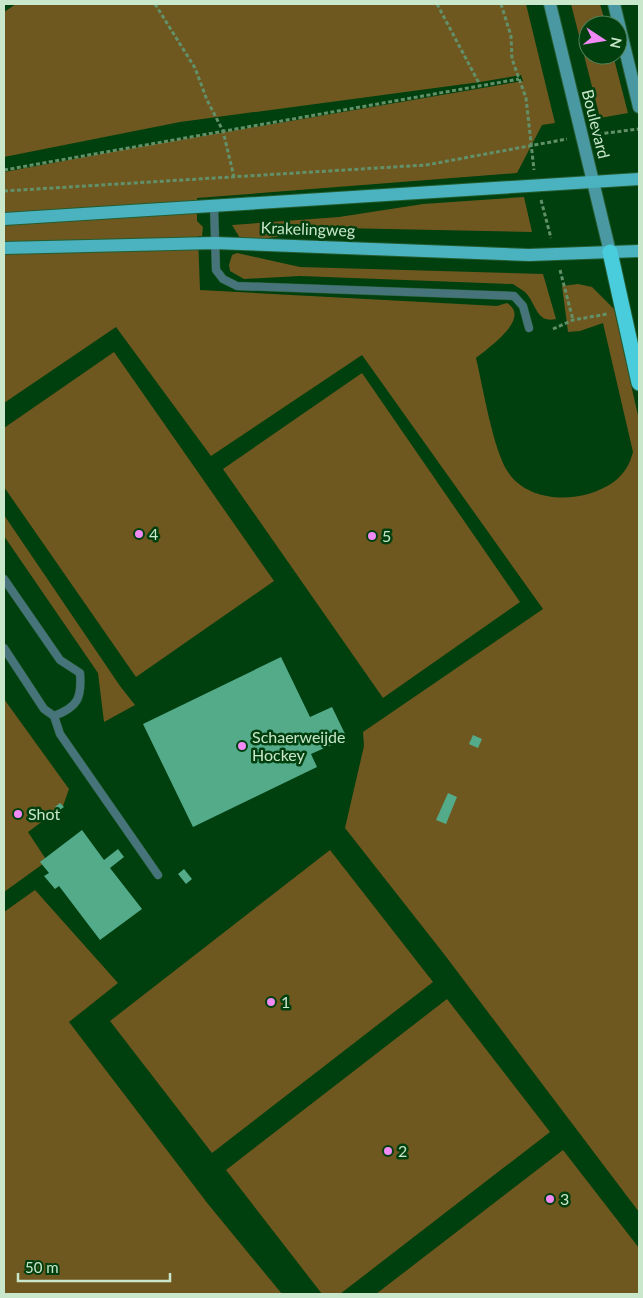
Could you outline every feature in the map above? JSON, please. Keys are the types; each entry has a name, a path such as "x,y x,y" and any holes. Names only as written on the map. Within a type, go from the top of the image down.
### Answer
{"highway":[{"path":"610,252 639,383"}],"main road":[{"name":"Boulevard","path":"550,4 610,252"},
{"path":"614,4 639,107"},
{"name":"Krakelingweg","path":"4,219 639,179"},
{"name":"Krakelingweg","path":"4,248 215,243 555,254 639,252"}],"lane":[{"path":"214,206 216,270 222,278 237,286 514,296 524,306 529,328"},
{"path":"4,578 60,660 80,673 81,691 70,710 54,716"},
{"path":"4,648 44,709 54,716 60,734 158,875"}],"path":[{"path":"155,4 195,68 207,100 223,131 234,177"},
{"path":"437,4 480,85"},
{"path":"501,4 511,36 512,59 526,98 530,144 538,185 573,320 552,329"},
{"path":"4,170 519,79"},
{"path":"4,191 426,164 530,144"}],"shaded area":[{"path":"16,4 526,4 555,123 542,125 517,173 197,198 197,221 203,227 202,236 198,236 200,290 497,306 507,303 513,309 514,317 511,324 498,340 476,358 489,418 498,449 508,472 523,487 533,492 555,497 588,494 611,484 627,468 633,452 603,323 580,331 568,332 562,286 578,284 592,287 614,309 639,420 639,1212 444,954 345,828 364,746 363,732 543,609 362,355 211,456 116,327 4,403 4,172 523,81 521,75 180,122 4,157 4,12"},
{"path":"571,4 600,4 603,15 578,15 578,32"},
{"path":"587,65 616,65 628,113 600,118"},
{"path":"524,197 532,232 339,228 268,238 240,238 232,225 339,217 423,204"},
{"path":"237,253 300,267 543,274 556,319 545,319 541,316 526,293 513,284 300,276 244,279 230,271 229,265 232,255"},
{"name":"4","path":"114,352 274,581 136,677 4,487 4,428"},
{"name":"5","path":"362,373 520,602 383,698 223,469"},
{"path":"4,515 120,686 135,705 104,722 98,673 4,536"},
{"name":"Shot","path":"4,699 69,789 63,806 28,832 47,861 4,892"},
{"name":"1","path":"330,850 433,982 212,1153 110,1021"},
{"path":"35,890 118,983 69,1022 208,1204 282,1294 4,1294 4,912"},
{"name":"2","path":"447,999 550,1132 340,1294 322,1294 226,1170"},
{"name":"3","path":"563,1150 639,1248 639,1294 376,1294"}],"building":[{"name":"Schaerweijde Hockey","path":"281,657 310,717 332,707 347,738 311,754 317,767 193,827 143,724"},
{"path":"473,735 482,739 478,748 469,744"},
{"path":"448,793 457,797 446,824 436,820"},
{"path":"60,803 64,807 58,811 55,807"},
{"path":"82,830 104,860 118,849 124,857 110,868 142,909 100,940 59,886 55,889 44,876 49,873 40,862"},
{"path":"184,869 192,879 186,884 178,874"}],"place":[{"name":"4","path":"139,534"},
{"name":"5","path":"372,536"},
{"name":"Schaerweijde Hockey","path":"242,746"},
{"name":"Shot","path":"18,814"},
{"name":"1","path":"271,1002"},
{"name":"2","path":"388,1151"},
{"name":"3","path":"550,1199"}]}
